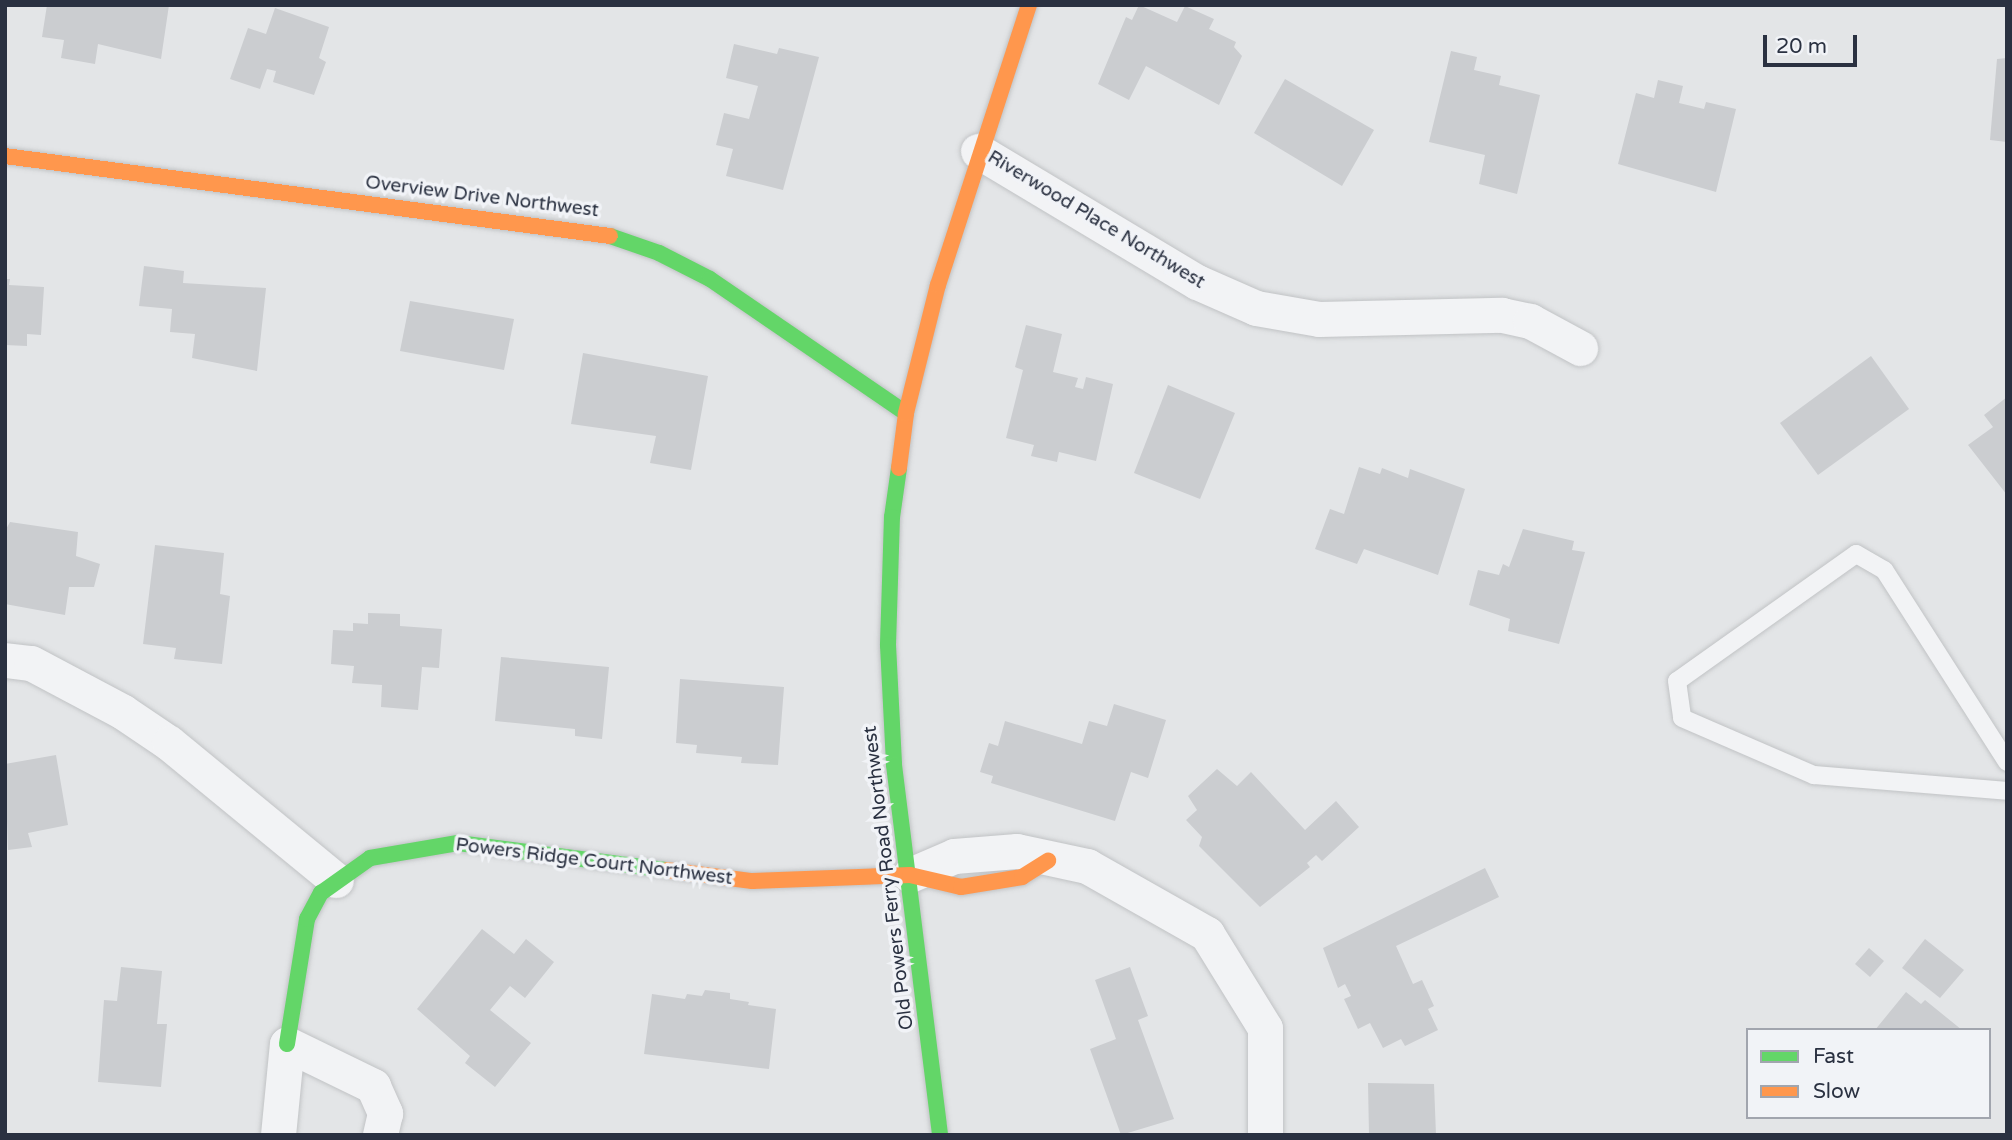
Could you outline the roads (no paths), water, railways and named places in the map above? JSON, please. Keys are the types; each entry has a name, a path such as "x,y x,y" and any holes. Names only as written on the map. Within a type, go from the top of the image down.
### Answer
{"street":[{"name":"Old Powers Ferry Road Northwest","path":"940,1135 910,875 894,765 888,645 892,517 906,413 978,151 1029,5"},
{"name":"Riverwood Place Northwest","path":"978,151 1196,282 1256,308 1319,318 1502,316 1530,321 1580,348"},
{"name":"Overview Drive Northwest","path":"5,156 605,234 659,253 710,279 906,413"},
{"path":"5,660 31,663 123,712 169,743 335,880"},
{"name":"Powers Ridge Court Northwest","path":"278,1135 287,1044 307,919 321,893 335,880 370,858 458,843 752,881 910,875"},
{"path":"910,875 954,856 1017,851 1048,861 1087,866 1207,934 1265,1028 1265,1135"},
{"path":"287,1044 373,1086 385,1113 380,1135"}],"lane":[{"path":"2007,762 1884,570 1856,554 1676,681 1682,718 1814,775 2007,791"}]}
